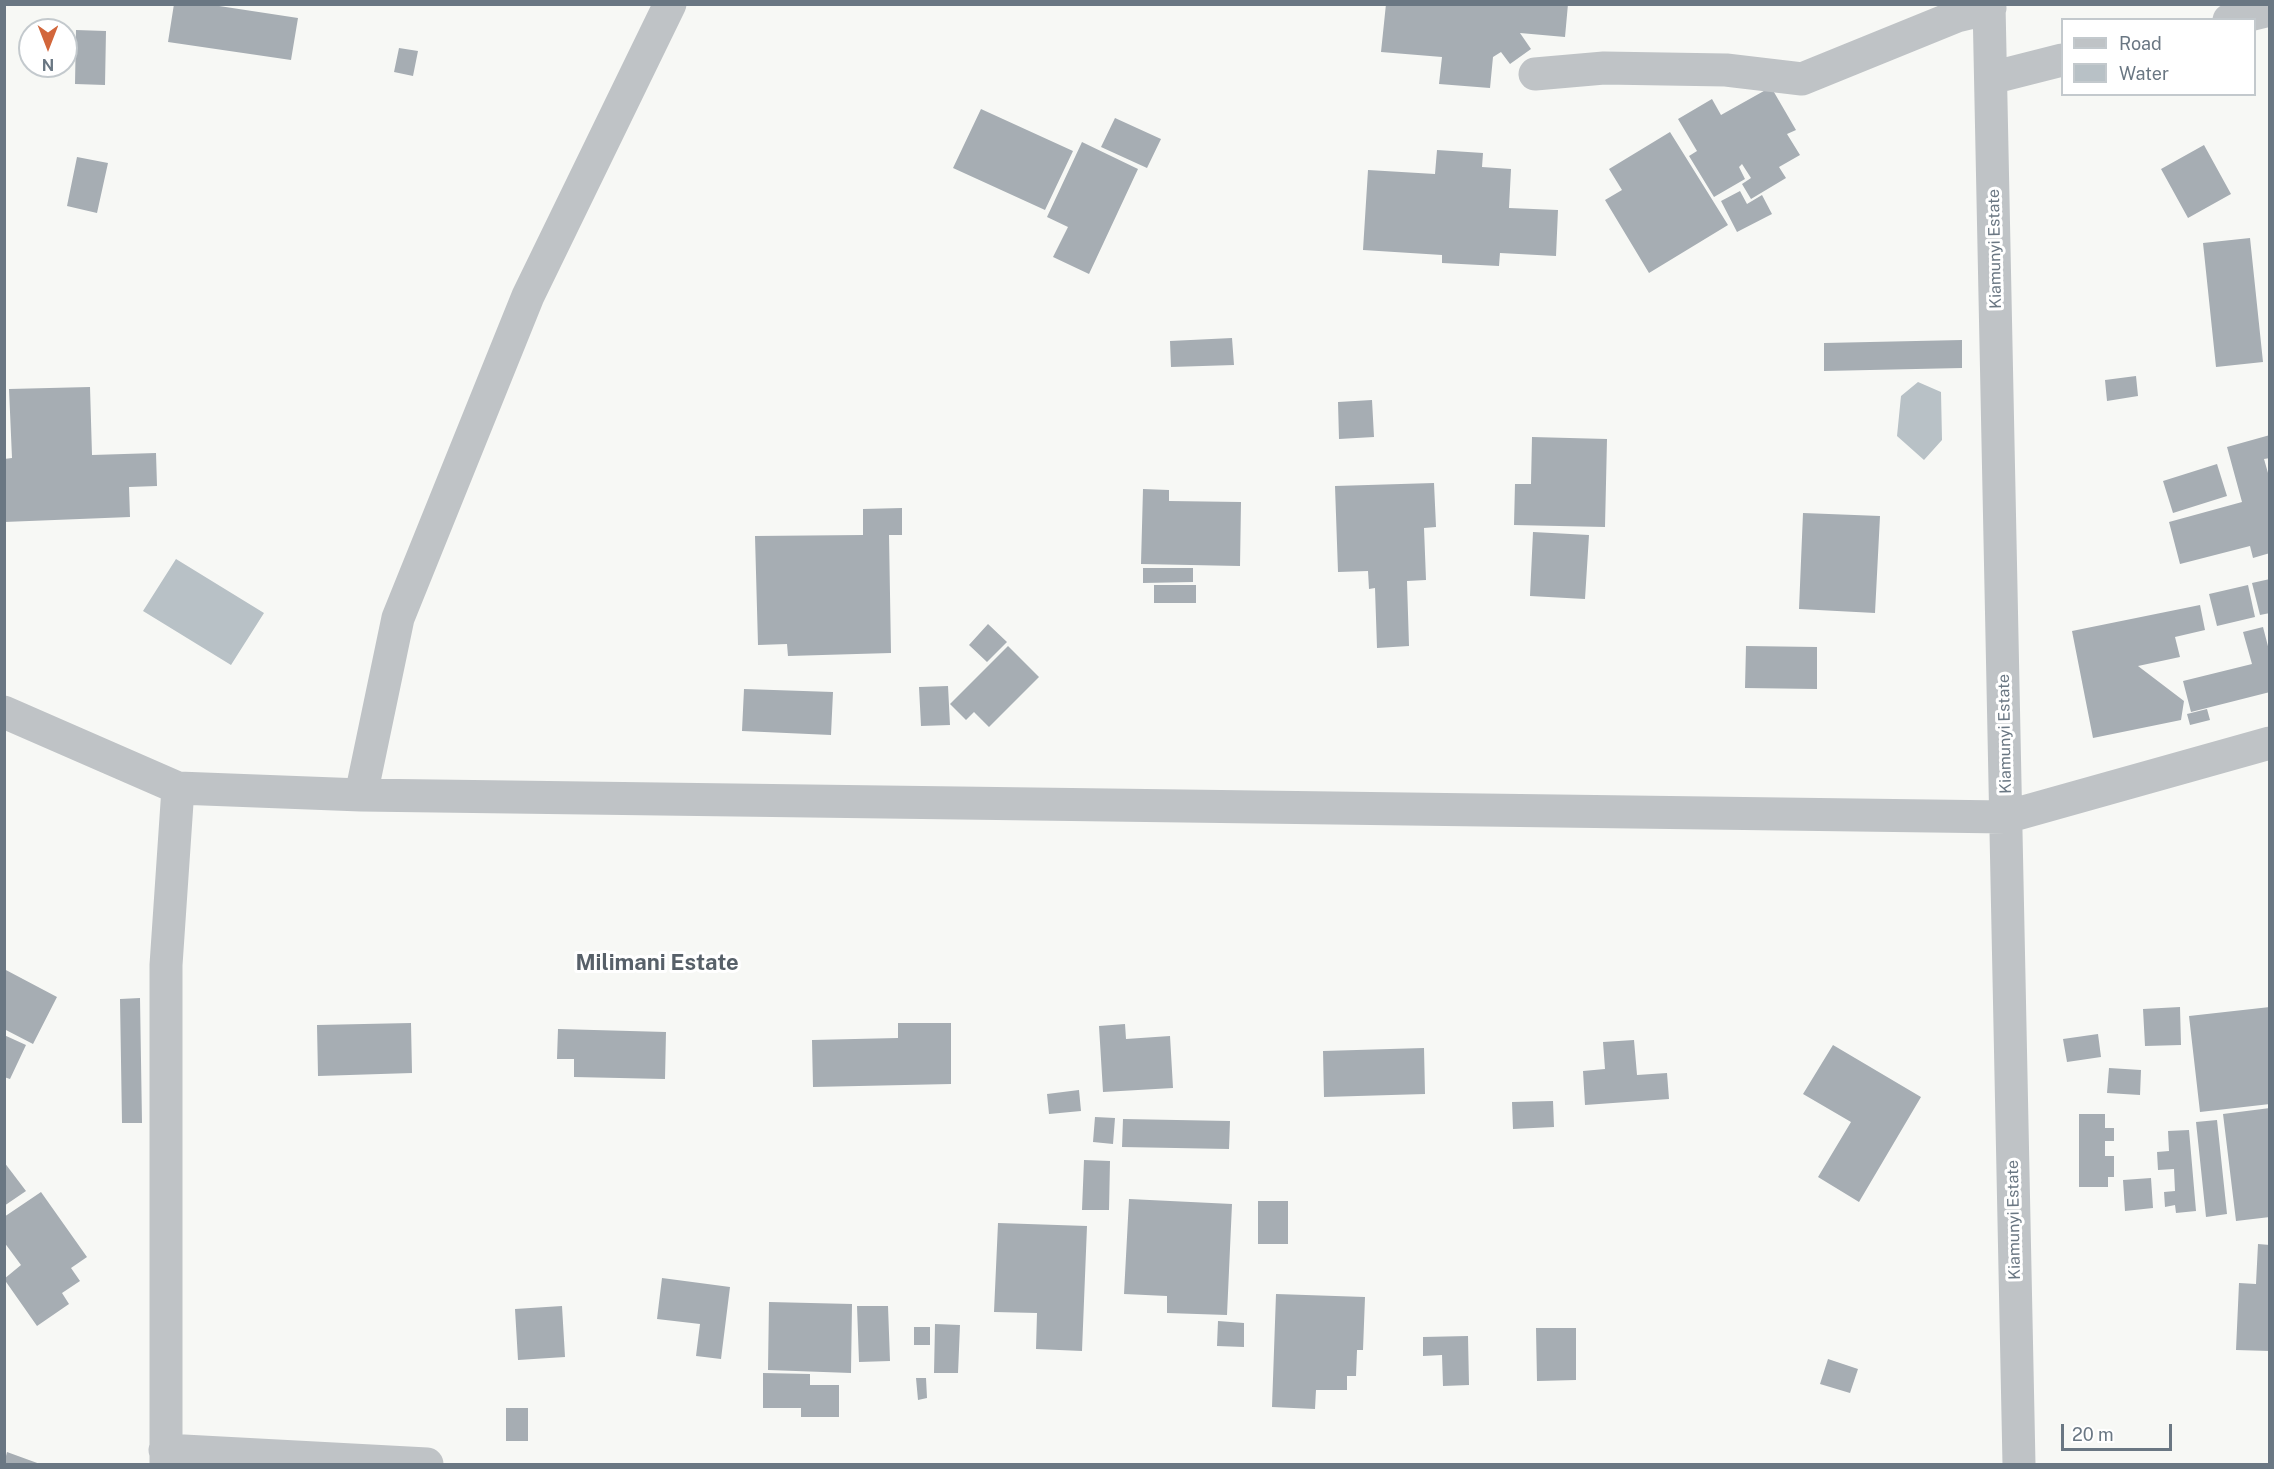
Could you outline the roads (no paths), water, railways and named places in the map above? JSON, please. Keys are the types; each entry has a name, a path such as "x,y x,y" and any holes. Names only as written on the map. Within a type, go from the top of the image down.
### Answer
{"street":[{"path":"361,795 399,618 528,296 670,4"},
{"path":"1535,74 1604,68 1726,70 1802,79 1957,16 1990,6"},
{"name":"Kiamunyi Estate","path":"1990,6 2019,1464"},
{"path":"2236,18 2270,9"},
{"path":"1991,78 2061,60"},
{"path":"4,712 178,788 361,795 2006,817 2270,743"},
{"path":"178,788 166,965 166,1457 427,1464"}],"water":[{"path":"1918,382 1941,392 1942,440 1924,460 1897,436 1901,396"},
{"path":"176,559 264,613 231,665 143,611"}],"district":[{"name":"Milimani Estate","path":"657,963"}]}
